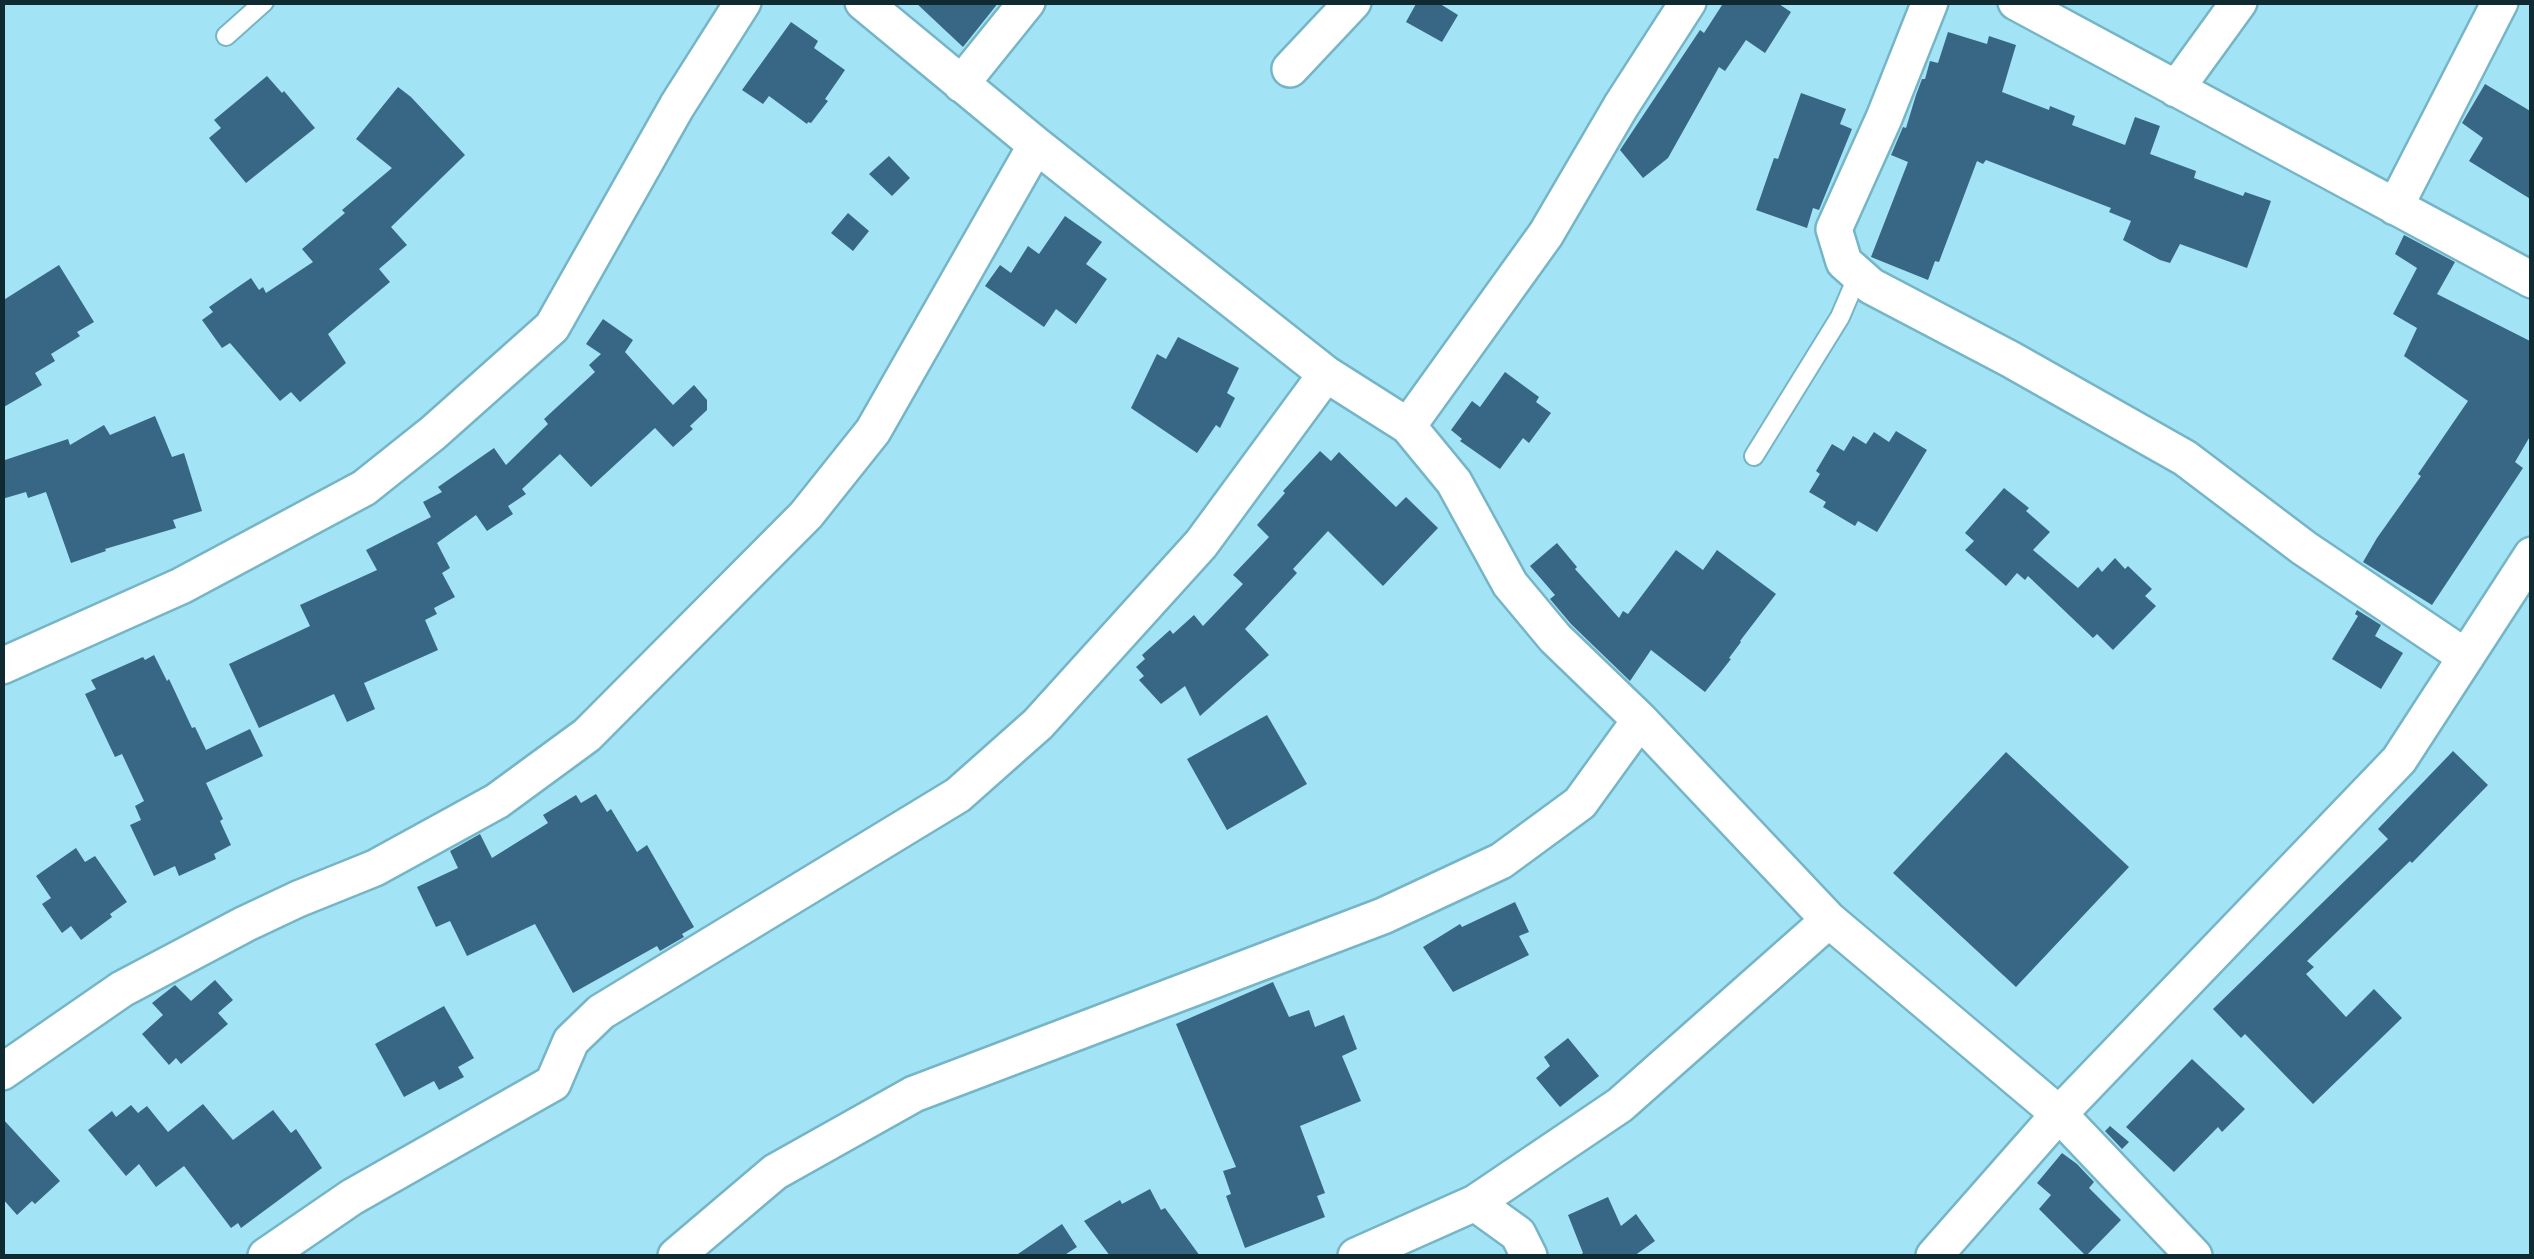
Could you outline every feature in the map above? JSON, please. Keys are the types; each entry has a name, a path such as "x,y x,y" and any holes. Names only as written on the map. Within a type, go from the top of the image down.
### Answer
{"street":[{"path":"2,666 181,586 364,488 433,433 552,327 677,106 743,2"},
{"path":"863,2 1036,145 1326,374 1408,426 1454,482 1510,584 1555,638 1640,720 1829,920 2058,1114 2194,1256"},
{"path":"961,84 1027,2"},
{"path":"1290,69 1352,2"},
{"path":"1408,426 1546,234 1688,2"},
{"path":"1930,2 1834,229 1844,262 1871,286 2185,458 2304,548 2466,657"},
{"path":"2016,2 2532,280"},
{"path":"2176,88 2239,2"},
{"path":"2395,207 2500,2"},
{"path":"2,1072 122,989 280,907 376,868 496,801 587,735 806,515 873,431 1036,145"},
{"path":"266,1256 352,1196 553,1083 571,1041 601,1012 958,795 1038,724 1188,557 1326,374"},
{"path":"1934,1256 2058,1114 2399,760 2532,556"},
{"path":"676,1256 775,1172 914,1094 1383,916 1502,862 1580,803 1640,720"},
{"path":"1356,1256 1475,1203 1620,1105 1829,920"},
{"path":"1475,1203 1518,1234 1529,1256"}],"lane":[{"path":"226,36 264,2"},
{"path":"1754,456 1840,317 1858,275"}],"building":[{"path":"915,2 999,2 963,47"},
{"path":"1417,2 1437,2 1458,15 1442,42 1406,22"},
{"path":"1724,2 1776,2 1791,12 1765,53 1746,40 1725,71 1719,67 1668,158 1643,178 1620,150 1700,30 1704,33"},
{"path":"791,22 818,41 814,48 845,70 825,99 828,101 807,124 769,96 763,104 742,90"},
{"path":"1948,32 1987,44 1989,36 2016,45 2002,92 2075,116 2072,125 2125,145 2135,117 2160,126 2150,154 2196,171 2194,178 2243,196 2245,192 2271,201 2247,268 2180,244 2170,263 2160,260 2123,240 2131,221 2109,212 2111,208 1986,160 1983,164 1977,161 1939,262 1935,261 1928,280 1871,257 1908,162 1891,155 1903,127 1906,128 1930,61 1938,63"},
{"path":"267,76 315,128 246,183 209,138 221,128 214,120"},
{"path":"2485,84 2532,112 2532,200 2469,161 2483,138 2462,123"},
{"path":"398,87 465,155 391,227 407,245 379,269 390,282 328,334 346,363 300,402 291,392 280,401 230,343 222,348 202,320 213,312 209,307 251,278 266,293 313,262 302,249 392,168 356,139"},
{"path":"1801,93 1846,109 1840,124 1852,129 1819,210 1813,208 1807,228 1756,210"},
{"path":"889,156 910,178 892,196 869,174"},
{"path":"848,213 869,231 853,251 831,233"},
{"path":"1065,216 1102,242 1086,264 1107,279 1076,324 1056,309 1044,327 985,286 1000,265 1011,273 1028,246 1039,254"},
{"path":"2404,235 2455,262 2437,294 2532,342 2532,433 2515,462 2523,468 2432,605 2363,562 2468,401 2404,356 2417,328 2393,314 2417,268 2395,254"},
{"path":"59,265 94,322 51,354 55,361 35,373 42,385 2,408 2,301"},
{"path":"603,319 633,340 625,352 673,405 694,385 707,400 707,410 690,426 693,429 673,447 655,428 591,487 560,454 522,489 526,494 508,506 513,514 487,531 476,515 437,543 450,568 442,573 455,597 434,608 437,614 425,620 438,650 364,683 375,709 347,722 334,694 259,728 229,664 310,626 300,605 377,570 366,550 431,517 423,502 442,492 438,487 494,448 506,465 548,424 544,419 595,372 589,365 601,354 586,344"},
{"path":"1178,337 1239,368 1227,393 1235,398 1220,428 1216,425 1197,453 1131,408 1157,354 1166,359"},
{"path":"1505,372 1539,397 1536,402 1551,413 1529,443 1523,438 1500,469 1460,441 1451,430 1472,401 1480,407"},
{"path":"155,416 172,457 184,453 202,511 173,520 176,528 71,563 46,492 28,498 26,492 2,499 2,461 68,439 70,445 104,425 110,435"},
{"path":"1896,431 1927,450 1877,532 1858,521 1855,526 1823,507 1826,502 1809,492 1832,444 1844,451 1853,436 1866,444 1874,432 1889,442"},
{"path":"1320,451 1331,461 1339,452 1396,507 1406,497 1438,528 1383,586 1328,531 1293,569 1297,573 1245,629 1269,655 1200,716 1185,686 1161,704 1139,680 1144,676 1136,667 1145,659 1142,655 1194,615 1203,626 1243,584 1233,575 1269,537 1257,525"},
{"path":"2004,488 2050,532 2033,550 2078,588 2098,567 2102,572 2115,558 2152,589 2145,596 2156,606 2113,650 2097,634 2093,638 2028,576 2025,580 2017,573 2006,586 1965,550 1974,541 1965,533"},
{"path":"1557,543 1619,618 1623,611 1628,614 1676,550 1703,570 1717,550 1776,594 1705,692 1651,650 1630,681 1571,624 1550,599 1555,595 1530,566"},
{"path":"2357,610 2381,625 2375,636 2403,653 2381,689 2332,659 2358,616"},
{"path":"154,655 206,750 250,729 263,756 206,783 231,845 214,854 216,859 179,876 175,866 154,876 130,825 141,820 135,806 144,801 122,754 115,757 85,694 96,689 91,680"},
{"path":"1267,715 1307,784 1227,830 1187,759"},
{"path":"2453,751 2488,785 2307,961 2314,967 2306,974 2346,1017 2374,989 2402,1018 2313,1104 2245,1034 2241,1038 2213,1009 2388,839 2378,829"},
{"path":"2006,752 2129,867 2016,987 1893,873"},
{"path":"596,794 607,812 611,809 637,852 647,845 694,927 682,934 684,937 660,951 657,946 573,993 535,924 467,956 450,921 436,927 417,887 458,868 450,851 480,834 492,858 548,823 543,815 576,795 581,803"},
{"path":"76,848 85,862 95,856 127,902 81,940 71,926 62,933 42,904 51,898 36,876"},
{"path":"1515,902 1529,932 1519,936 1529,955 1453,992 1423,947 1460,924 1462,927"},
{"path":"215,980 233,1000 218,1013 228,1024 181,1064 176,1058 169,1065 142,1034 163,1015 152,1003 175,985 191,1001"},
{"path":"1273,982 1289,1017 1309,1010 1315,1027 1344,1015 1357,1049 1342,1056 1361,1101 1300,1126 1325,1193 1317,1196 1325,1217 1245,1248 1226,1196 1231,1194 1223,1171 1236,1167 1176,1024"},
{"path":"444,1006 474,1058 458,1067 464,1077 439,1090 434,1081 404,1097 375,1044"},
{"path":"1568,1038 1599,1076 1560,1107 1536,1078 1550,1066 1544,1057"},
{"path":"2192,1059 2245,1109 2222,1132 2218,1127 2174,1172 2126,1127"},
{"path":"203,1104 233,1140 273,1110 291,1133 296,1129 322,1168 241,1228 238,1223 231,1228 184,1166 156,1187 139,1164 126,1176 88,1130 112,1111 116,1117 131,1105 138,1113 147,1106 168,1132"},
{"path":"2,1118 60,1181 17,1215 2,1198"},
{"path":"2110,1126 2129,1142 2122,1149 2105,1131"},
{"path":"2062,1153 2094,1182 2089,1188 2121,1220 2086,1256 2039,1209 2051,1195 2037,1183"},
{"path":"1150,1189 1161,1210 1165,1208 1200,1256 1110,1256 1084,1221 1120,1200 1122,1204"},
{"path":"1608,1197 1621,1226 1636,1214 1655,1241 1634,1256 1579,1256 1583,1253 1568,1215"},
{"path":"1062,1224 1077,1247 1063,1256 1015,1256"}]}
